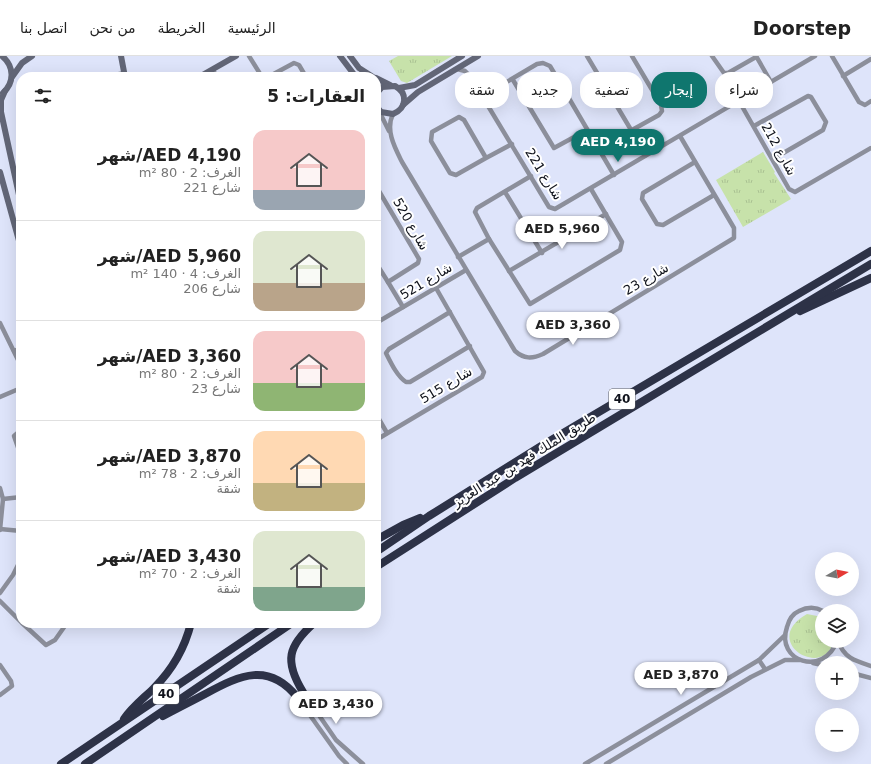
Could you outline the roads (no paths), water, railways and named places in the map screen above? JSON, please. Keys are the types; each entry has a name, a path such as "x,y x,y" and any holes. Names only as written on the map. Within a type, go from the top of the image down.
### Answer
{"highway":[{"name":"طريق الملك فهد بن عبد العزيز","path":"381,549 429,516 544,445 871,251"},
{"name":"طريق الملك فهد بن عبد العزيز","path":"381,564 515,478 871,264"},
{"path":"777,321 820,303 871,278"},
{"path":"381,537 409,522 429,516"},
{"path":"122,723 133,708 155,687 169,670 184,644 189,628"},
{"name":"40","path":"61,764 263,628"},
{"name":"40","path":"85,764 285,628"},
{"path":"300,694 293,673 291,655 296,641 309,628"},
{"path":"129,734 222,685 244,676 260,675 276,679 300,694"}],"street":[{"path":"2,56 9,56"},
{"path":"2,56 10,65 12,78"},
{"path":"16,181 1,112 1,100 3,93 22,63 32,56"},
{"path":"121,56 124,72"},
{"path":"209,72 236,56"},
{"path":"250,56 259,72"},
{"path":"340,56 352,72"},
{"path":"350,56 359,68 365,72"},
{"path":"381,80 399,88 415,85 462,56"},
{"path":"381,111 385,114 399,112 403,105 418,92 478,56"},
{"path":"587,56 646,155"},
{"path":"632,56 661,105 662,111 659,115 632,130"},
{"path":"712,56 724,73 728,73 756,56 765,72"},
{"path":"802,56 805,62"},
{"name":"شارع 221","path":"773,81 815,56"},
{"path":"832,56 862,105 871,101"},
{"path":"843,76 871,59"},
{"path":"470,61 470,72"},
{"path":"277,72 294,63 299,65 303,72"},
{"path":"509,82 537,64 544,63 550,66 614,175"},
{"name":"شارع 221","path":"457,68 466,72"},
{"path":"513,80 554,148 587,130"},
{"path":"381,88 390,85"},
{"path":"399,88 404,96 403,105"},
{"path":"754,126 808,96 811,98 826,122 823,130 773,159"},
{"name":"شارع 221","path":"490,108 549,206 555,209 727,108"},
{"name":"شارع 212","path":"743,108 789,189 795,192 871,148"},
{"name":"شارع 23","path":"391,137 390,124 393,114"},
{"name":"شارع 23","path":"381,116 406,168 514,351 522,357 533,358 543,354 734,238 734,228 680,136"},
{"path":"486,158 464,120 460,117 432,132 431,141 450,173 453,175 456,175 512,144"},
{"path":"695,162 643,193 642,199 656,224 662,225 714,195"},
{"path":"0,172 16,230"},
{"path":"531,176 477,208 475,212 489,239 530,304 535,303 620,250 622,242 591,188"},
{"path":"505,192 542,253"},
{"name":"شارع 520","path":"381,194 419,259 418,264 388,282"},
{"path":"509,271 606,214"},
{"path":"458,257 489,239"},
{"name":"شارع 521","path":"381,319 466,270"},
{"path":"381,271 403,307"},
{"name":"شارع 515","path":"381,437 482,377 484,372 483,367 436,288"},
{"path":"450,312 389,349 386,353 388,358 402,380 410,382 470,346"},
{"path":"0,323 16,355"},
{"path":"0,397 16,390"},
{"path":"381,423 387,433"},
{"path":"0,488 3,499 0,529 16,531"},
{"path":"3,499 16,498"},
{"path":"0,593 16,569"},
{"path":"0,601 16,616"},
{"path":"584,764 758,660 784,636 790,618 796,612 804,608 815,609"},
{"path":"28,628 46,645 55,640 63,628"},
{"path":"784,636 789,650 800,660"},
{"path":"810,662 819,661 828,657 834,648"},
{"path":"840,648 848,658 871,666"},
{"path":"758,660 765,669"},
{"path":"606,764 765,669 785,660 800,660 815,663"},
{"path":"0,665 12,686 0,695"},
{"path":"859,674 871,678"},
{"path":"300,694 344,749 363,764"},
{"path":"300,694 325,738 347,764"},
{"path":"694,698 700,708"},
{"path":"325,738 332,734"}]}
